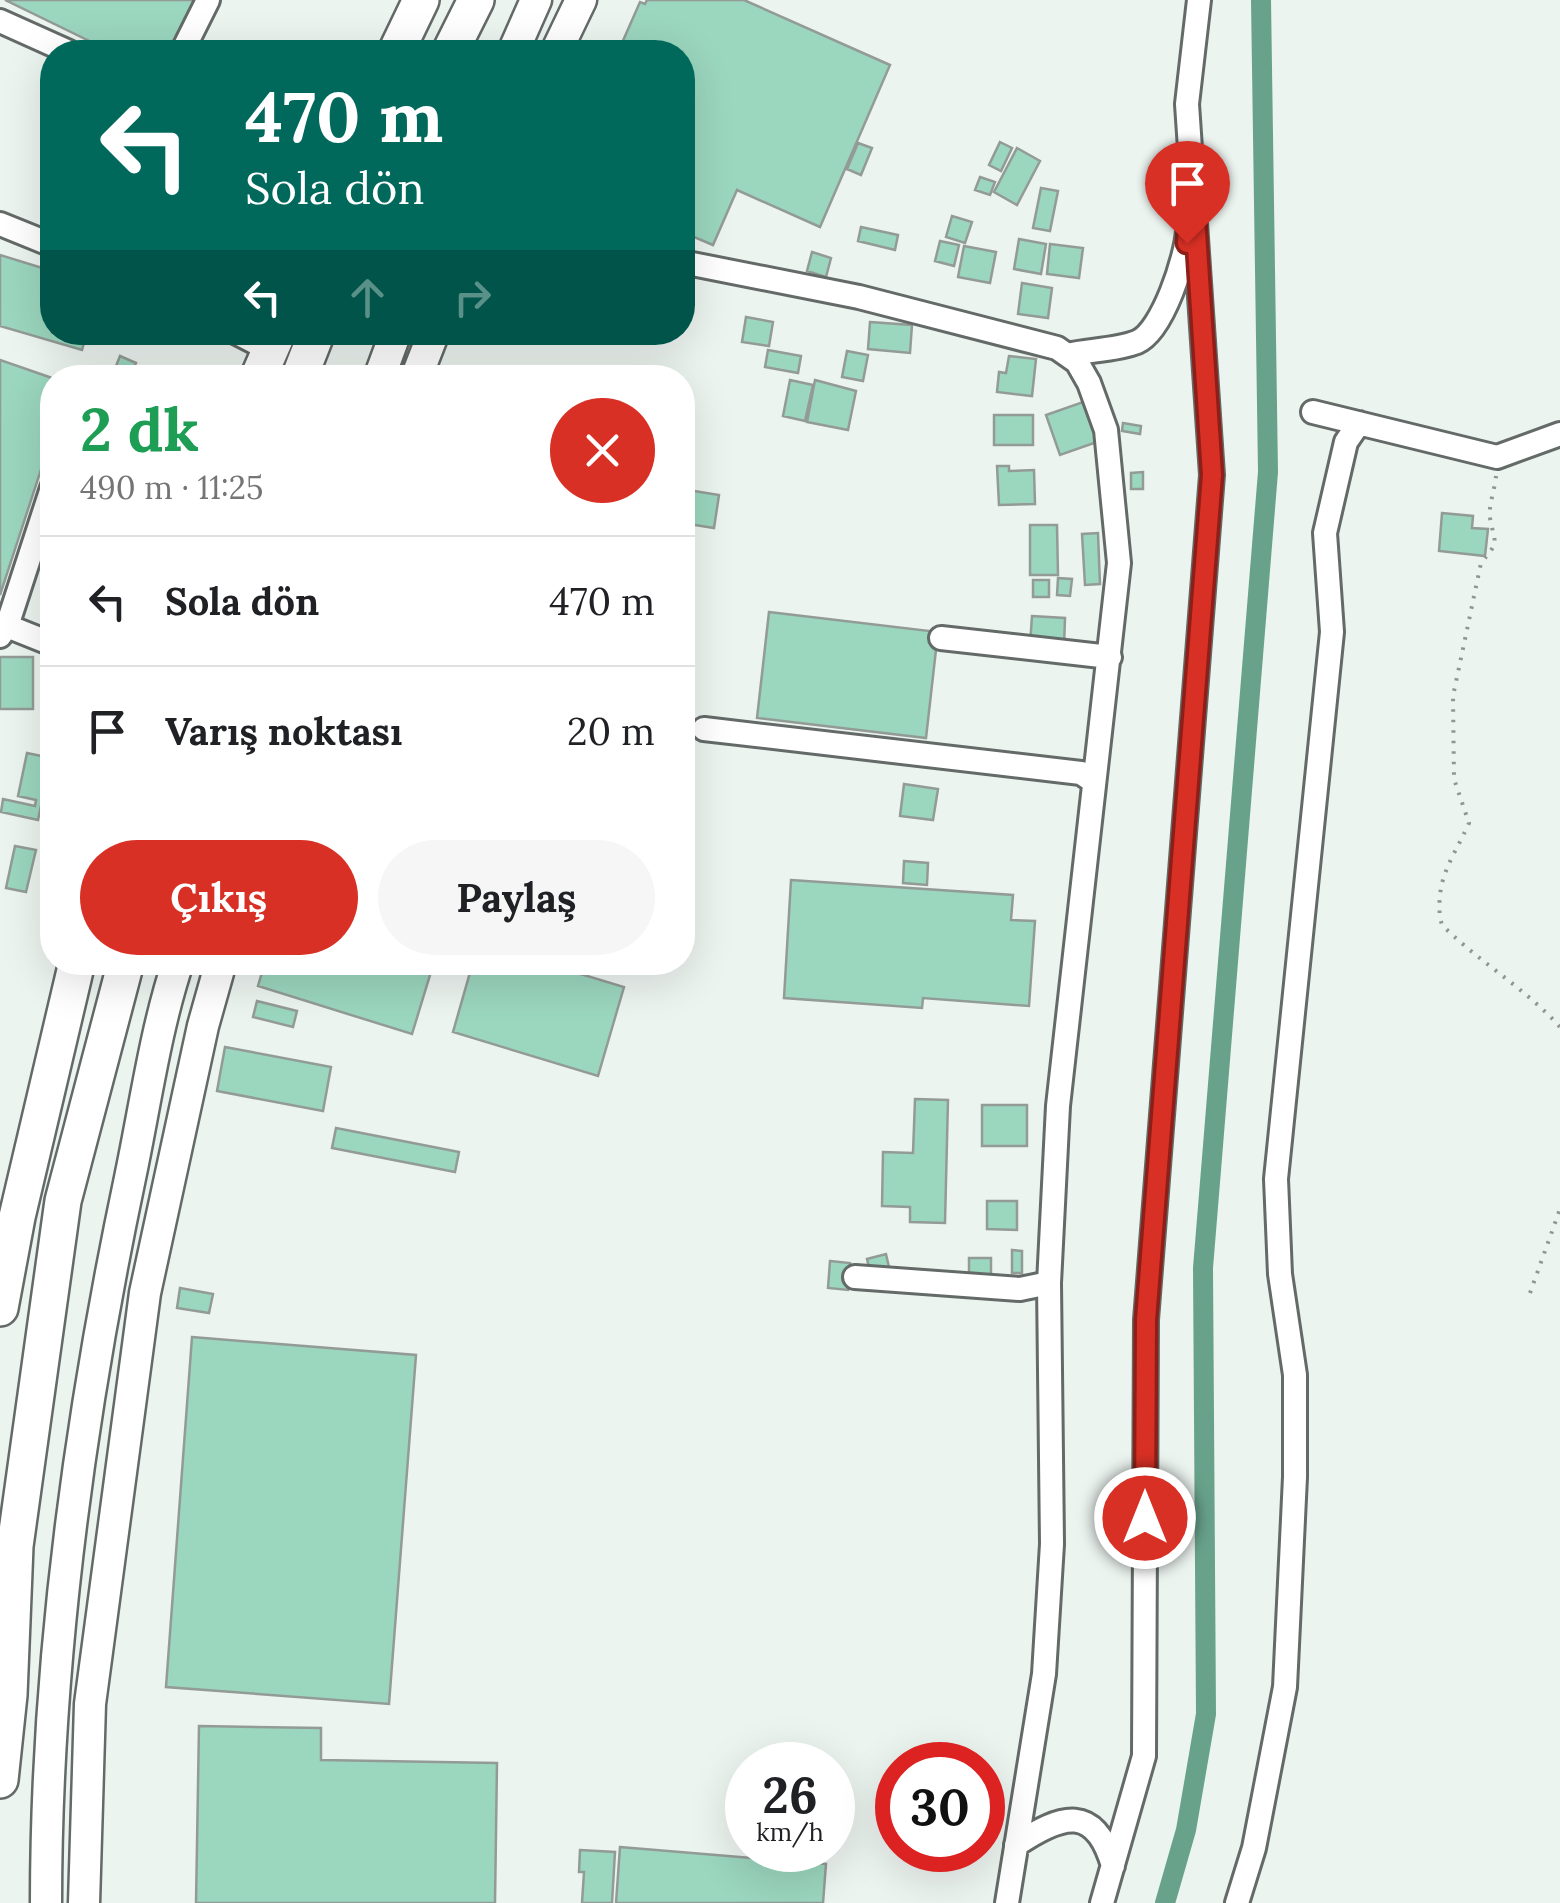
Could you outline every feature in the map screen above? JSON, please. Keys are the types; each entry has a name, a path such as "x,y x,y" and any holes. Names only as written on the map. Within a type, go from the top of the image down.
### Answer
{"highway":[{"path":"402,40 421,0"},
{"path":"456,40 476,0"},
{"path":"0,1308 17,1216 74,975"},
{"path":"0,1780 15,1546 63,1201 123,975"}],"main road":[{"path":"518,40 536,0"},
{"path":"562,40 581,0"},
{"path":"46,1903 58,1648 68,1545 104,1302 174,975"},
{"path":"84,1903 90,1704 145,1293 203,1026 218,975"}],"street":[{"path":"188,40 208,0"},
{"path":"1102,1903 1144,1756 1146,1320 1212,475 1188,104 1199,0"},
{"path":"0,21 42,40"},
{"path":"1067,355 1135,342 1156,324 1187,243 1192,172"},
{"path":"0,224 40,240"},
{"path":"695,265 858,297 1058,348 1077,362 1106,430 1119,563 1058,1106 1049,1283 1052,1544 1044,1674 1007,1903"},
{"path":"1313,412 1497,456 1560,434"},
{"path":"1237,1903 1254,1848 1285,1686 1295,1375 1280,1274 1276,1179 1332,632 1325,532 1346,442 1359,423"},
{"path":"40,524 4,631 40,641"},
{"path":"941,638 1110,656"},
{"path":"704,729 1080,773 1093,781"},
{"path":"855,1278 1020,1289 1049,1283"},
{"path":"1016,1845 1050,1825 1080,1822 1101,1834 1112,1866"}],"path":[{"path":"1497,456 1490,515 1495,540 1490,554 1481,562 1453,696 1454,779 1469,823 1456,854 1443,872 1440,918 1442,925 1474,956 1534,1000 1560,1027"},
{"path":"1530,1293 1560,1209"}],"building":[{"path":"5,0 197,0 178,40 87,40"},
{"path":"647,0 744,0 890,65 820,227 737,190 713,245 695,237 695,40 623,40 640,2 645,4"},
{"path":"1000,142 1012,148 1001,171 989,165"},
{"path":"858,143 872,148 861,175 847,169"},
{"path":"1017,148 1040,161 1017,205 994,192"},
{"path":"980,177 995,182 990,195 975,190"},
{"path":"1041,188 1058,191 1050,231 1033,228"},
{"path":"952,216 972,222 965,243 946,237"},
{"path":"861,227 898,235 895,250 858,241"},
{"path":"1019,239 1046,244 1041,274 1014,269"},
{"path":"940,241 959,245 954,266 935,261"},
{"path":"1050,244 1083,248 1079,278 1047,274"},
{"path":"964,246 996,252 990,283 958,277"},
{"path":"812,252 831,258 826,277 807,271"},
{"path":"0,255 40,267 40,338 0,326"},
{"path":"1022,283 1052,288 1048,318 1018,314"},
{"path":"746,317 773,322 769,346 742,342"},
{"path":"870,322 912,325 910,353 868,349"},
{"path":"768,350 801,356 798,373 765,367"},
{"path":"847,351 868,355 863,381 842,377"},
{"path":"120,356 136,363 135,365 116,365"},
{"path":"1009,356 1036,359 1032,396 997,392 999,372 1006,373"},
{"path":"0,360 40,374 40,473 0,595"},
{"path":"790,380 813,385 805,421 783,416"},
{"path":"815,380 856,391 848,430 807,422"},
{"path":"1083,402 1097,442 1060,455 1046,415"},
{"path":"994,415 1033,415 1033,445 994,445"},
{"path":"1123,423 1141,426 1140,434 1122,431"},
{"path":"997,466 1009,466 1009,471 1034,470 1035,504 999,505"},
{"path":"1143,472 1143,489 1131,489 1131,473"},
{"path":"695,491 719,495 714,528 695,525"},
{"path":"1442,513 1473,516 1472,528 1488,529 1485,556 1439,551"},
{"path":"1030,525 1057,525 1058,575 1030,575"},
{"path":"1098,533 1100,584 1085,585 1082,534"},
{"path":"1058,578 1072,579 1070,596 1057,595"},
{"path":"1033,580 1049,580 1049,597 1033,597"},
{"path":"769,612 938,632 926,738 757,718"},
{"path":"1032,616 1065,618 1064,647 1030,645"},
{"path":"0,657 33,657 33,709 0,709"},
{"path":"27,753 40,756 38,820 1,812 3,799 35,806 36,800 18,796"},
{"path":"904,784 938,789 933,820 900,816"},
{"path":"15,846 36,850 26,892 6,888"},
{"path":"904,861 928,863 927,885 903,883"},
{"path":"791,880 1013,895 1011,920 1035,921 1029,1006 923,998 922,1008 784,998"},
{"path":"261,975 430,975 412,1034 258,986"},
{"path":"469,975 584,975 624,987 598,1076 453,1032"},
{"path":"257,1001 297,1011 293,1027 253,1017"},
{"path":"225,1047 331,1067 323,1111 217,1091"},
{"path":"915,1099 948,1100 945,1223 910,1222 910,1207 882,1206 883,1152 913,1153"},
{"path":"982,1105 1027,1105 1027,1146 982,1146"},
{"path":"336,1128 459,1152 455,1172 332,1148"},
{"path":"987,1201 1017,1201 1017,1230 987,1229"},
{"path":"1012,1250 1022,1251 1022,1273 1012,1273"},
{"path":"886,1254 889,1267 870,1272 867,1259"},
{"path":"969,1258 991,1258 991,1276 969,1276"},
{"path":"830,1261 850,1263 848,1290 828,1288"},
{"path":"180,1288 213,1294 209,1313 177,1308"},
{"path":"192,1337 416,1355 389,1704 166,1687"},
{"path":"199,1726 321,1728 321,1760 497,1763 495,1903 196,1903"},
{"path":"620,1847 725,1856 725,1872 825,1872 823,1903 616,1903"},
{"path":"580,1850 615,1852 612,1903 582,1903 584,1872 579,1872"}],"waterway":[{"path":"1165,1903 1186,1830 1206,1714 1203,1268 1268,472 1261,0"}],"route":[{"path":"1145,1518 1146,1320 1212,475 1192,172 1187,243"}]}
